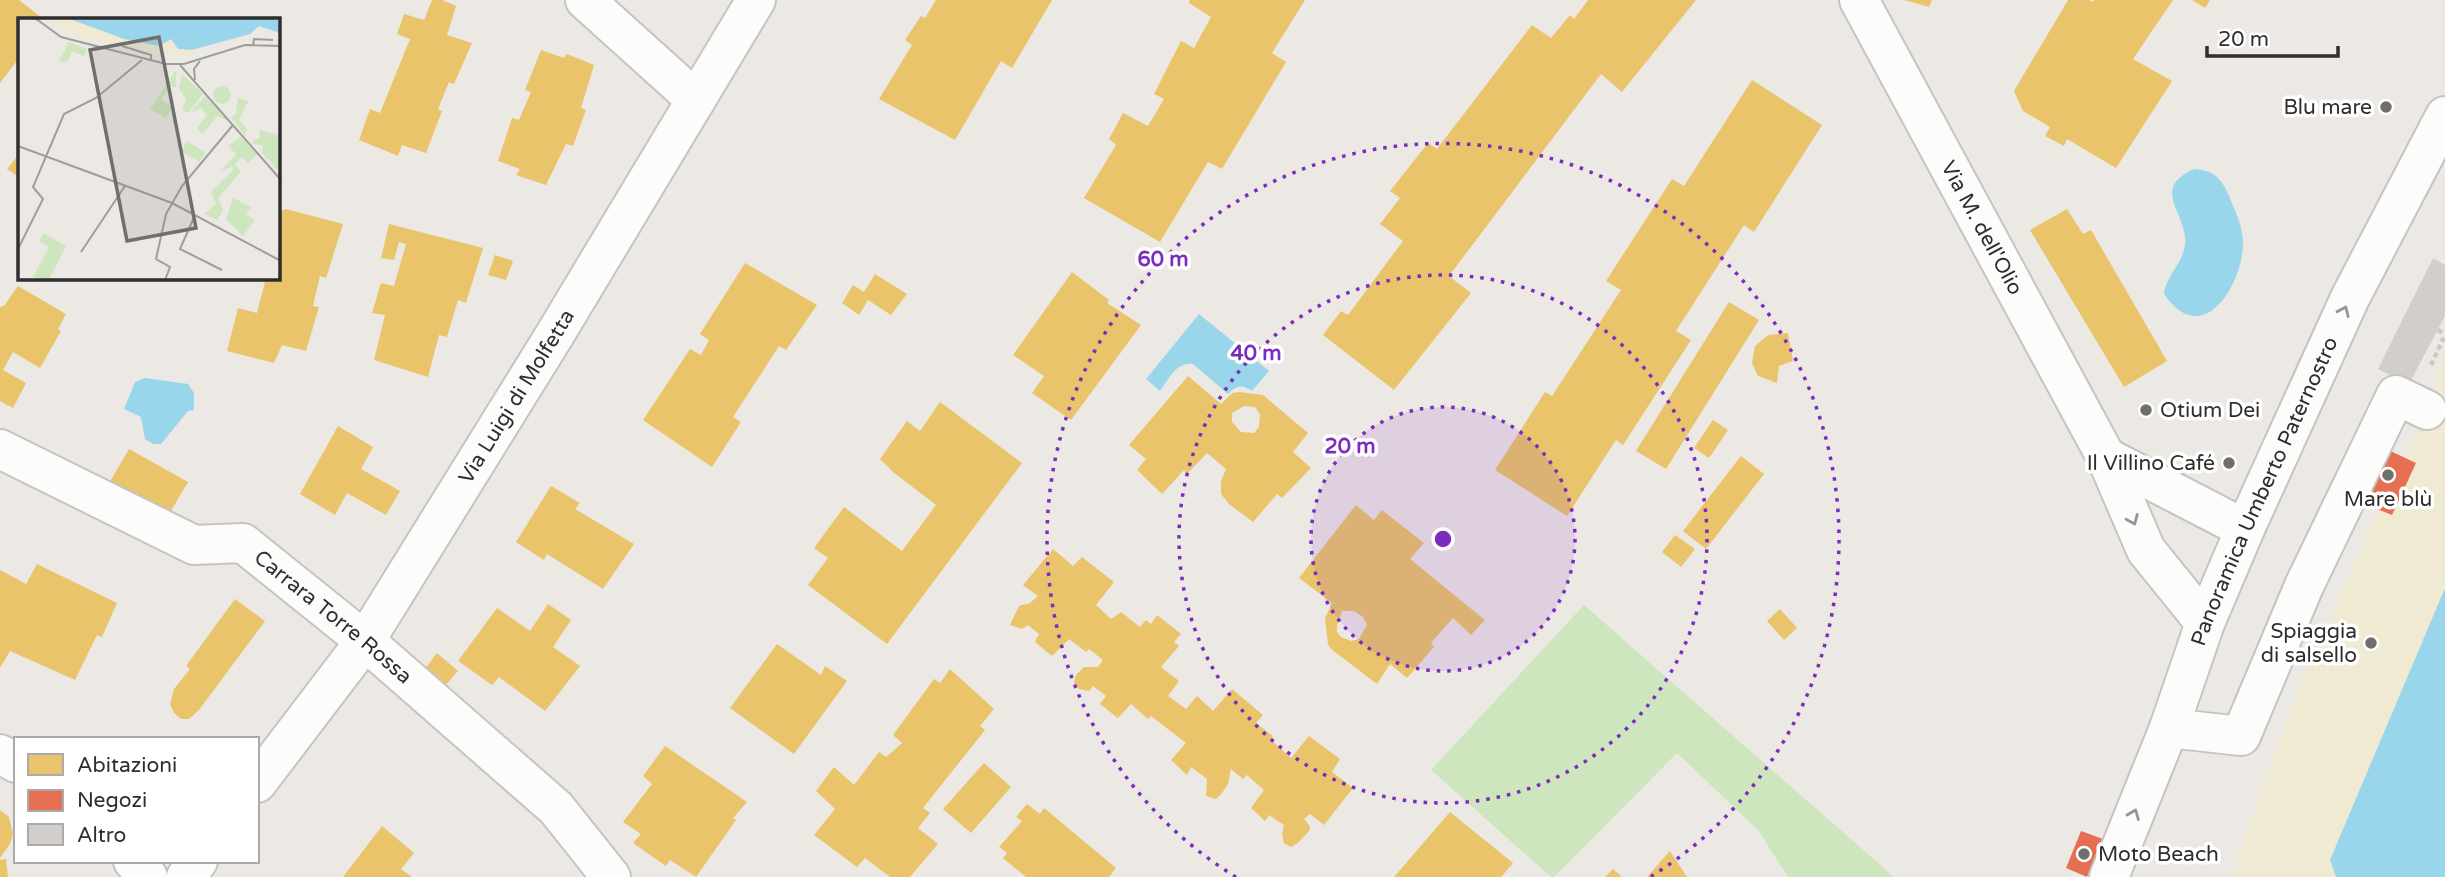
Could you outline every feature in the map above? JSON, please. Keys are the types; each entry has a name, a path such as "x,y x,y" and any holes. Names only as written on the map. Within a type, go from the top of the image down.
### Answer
{"street":[{"path":"585,0 696,100"},
{"name":"Via Luigi di Molfetta","path":"259,780 365,641 756,0"},
{"name":"Via M. dell'Olio","path":"1859,0 2106,457 2146,550 2206,623"},
{"name":"Panoramica Umberto Paternostro","path":"2109,877 2169,728 2206,623 2245,529 2350,298 2445,116"},
{"path":"2169,728 2241,737 2304,586 2396,395 2427,410"},
{"name":"Carrara Torre Rossa","path":"0,449 194,545 243,543 365,641 556,808 611,877"},
{"path":"2106,457 2245,529"},
{"path":"135,863 148,877"}],"path":[{"path":"2438,330 2445,334"}],"green space":[{"path":"1584,605 1894,877 1788,877 1758,830 1677,753 1554,877 1551,877 1431,770"}],"sand":[{"name":"Spiaggia di salsello","path":"2445,351 2445,588 2330,860 2336,877 2231,877 2295,698 2390,484 2427,410"}],"water":[{"path":"2194,169 2216,176 2223,185 2238,219 2243,243 2236,276 2228,292 2218,305 2206,314 2193,316 2179,310 2164,294 2185,244 2172,194 2174,185"},
{"path":"1199,314 1269,371 1252,391 1239,386 1228,394 1193,364 1177,368 1160,391 1146,379"},
{"path":"145,378 188,384 194,393 194,410 188,411 161,444 153,444 145,439 141,417 124,409 135,382"},
{"path":"2445,588 2445,877 2336,877 2330,860"}],"building: Abitazioni":[{"path":"0,0 19,0 42,18 18,18 18,59 0,83"},
{"path":"432,0 442,0 456,6 447,35 472,43 454,84 449,82 438,109 442,111 426,153 402,145 398,156 359,140 370,109 380,113 410,39 397,34 404,14 424,20"},
{"path":"936,0 1052,0 1012,68 1001,61 955,140 879,99 912,45 905,40 921,16 925,18"},
{"path":"1190,0 1305,0 1272,53 1286,62 1222,169 1208,162 1160,242 1084,198 1116,145 1109,139 1123,113 1148,126 1164,99 1154,94 1181,41 1194,48 1211,17 1189,3"},
{"path":"1588,0 1696,0 1622,92 1601,74 1449,276 1471,293 1394,390 1323,335 1341,311 1348,315 1403,241 1380,224 1400,198 1390,191 1428,143 1437,149 1532,25 1551,38 1570,15 1574,19"},
{"path":"1904,0 1932,0 1929,7"},
{"path":"2068,0 2173,0 2133,59 2172,81 2116,168 2067,139 2064,146 2045,136 2050,127 2023,111 2014,91"},
{"path":"2192,0 2210,0 2205,8"},
{"path":"541,50 564,58 567,54 594,65 581,108 586,110 573,146 566,144 546,185 516,175 520,169 498,161 512,118 519,120 531,92 525,90"},
{"path":"1752,80 1822,125 1754,232 1744,225 1676,331 1691,340 1623,445 1616,440 1567,516 1495,470 1545,392 1552,396 1621,290 1606,281 1672,179 1684,186"},
{"path":"18,155 18,176 7,169"},
{"path":"286,209 343,224 326,278 320,276 313,306 319,307 306,351 282,345 274,363 227,351 238,308 257,313 265,280 280,280 280,211"},
{"path":"2067,209 2083,234 2091,230 2167,361 2124,387 2030,230"},
{"path":"389,224 483,248 466,303 458,300 447,337 439,335 428,377 374,360 385,315 372,313 381,283 394,286 406,244 399,242 394,260 381,258"},
{"path":"495,255 513,261 506,280 488,275"},
{"path":"745,263 817,305 786,350 779,346 733,417 741,422 712,467 643,420 690,349 701,355 709,340 700,334"},
{"path":"1072,272 1109,300 1107,303 1141,325 1071,420 1032,393 1044,376 1013,355"},
{"path":"875,274 907,294 891,315 868,300 859,315 842,303 853,285 864,292"},
{"path":"18,286 66,314 58,329 61,331 40,368 13,352 3,370 26,383 13,408 0,401 0,307 4,306"},
{"path":"1729,302 1759,320 1666,469 1636,451"},
{"path":"1788,333 1793,361 1779,366 1777,383 1758,376 1752,363 1755,346 1768,335"},
{"path":"1188,376 1221,404 1232,393 1263,395 1308,433 1293,452 1311,468 1282,498 1277,494 1253,522 1229,504 1221,494 1221,481 1226,469 1207,453 1187,474 1184,470 1162,494 1137,470 1146,459 1129,445","holes":["1244,406 1255,407 1260,414 1259,427 1254,433 1241,432 1232,422 1232,413"]},
{"path":"940,402 1022,463 887,644 808,585 828,558 814,548 844,507 902,551 936,505 880,459 907,421 920,431"},
{"path":"1713,420 1728,430 1709,458 1694,448"},
{"path":"338,426 373,447 361,469 400,491 386,515 347,493 335,515 300,494"},
{"path":"129,449 188,482 168,516 109,483"},
{"path":"1741,456 1764,474 1706,549 1683,531"},
{"path":"551,486 580,503 575,509 634,544 603,589 547,554 544,560 516,542"},
{"path":"1356,505 1374,520 1382,510 1424,543 1410,559 1485,620 1471,635 1453,618 1431,643 1434,647 1407,678 1390,664 1377,684 1331,649 1325,618 1332,603 1299,578","holes":["1342,611 1354,611 1363,617 1367,625 1359,639 1351,641 1341,637 1337,632 1337,625"]},
{"path":"1675,535 1695,549 1681,567 1662,552"},
{"path":"1053,549 1073,566 1082,557 1114,582 1096,605 1111,619 1121,612 1140,627 1146,620 1151,624 1157,615 1181,634 1174,642 1179,646 1161,667 1179,681 1168,696 1186,709 1197,696 1213,711 1232,689 1263,715 1256,723 1273,736 1270,739 1291,758 1309,736 1340,759 1332,772 1353,788 1324,825 1310,814 1304,819 1310,826 1309,831 1291,847 1284,843 1284,825 1269,815 1265,821 1251,808 1264,790 1247,775 1243,779 1231,769 1228,784 1222,793 1216,799 1206,796 1207,779 1191,767 1187,775 1171,760 1186,743 1151,716 1148,719 1131,704 1118,718 1100,704 1106,696 1093,686 1089,691 1079,689 1074,683 1076,675 1084,667 1098,667 1103,660 1089,649 1086,652 1069,639 1052,656 1035,642 1039,634 1028,625 1022,629 1010,625 1019,606 1030,603 1038,596 1023,585"},
{"path":"37,564 117,603 102,637 97,635 75,680 10,651 0,668 0,570 26,584"},
{"path":"235,599 265,621 199,710 189,719 181,719 170,704 174,689 190,669 186,666"},
{"path":"548,604 571,620 553,647 580,666 545,711 499,677 492,685 458,661 497,608 530,631"},
{"path":"1780,609 1797,628 1784,640 1767,621"},
{"path":"777,644 821,675 825,666 847,681 794,754 730,708"},
{"path":"437,653 458,671 442,689 424,670"},
{"path":"950,669 994,709 980,726 985,730 923,808 930,813 918,828 938,844 910,877 890,877 865,858 857,867 814,835 835,809 816,791 834,767 854,785 879,752 886,757 902,743 893,735 934,679 940,683"},
{"path":"665,746 747,802 733,818 736,820 696,877 670,860 666,866 633,843 641,834 623,822 652,784 643,776"},
{"path":"984,763 1011,787 971,833 943,809"},
{"path":"1027,804 1040,814 1044,808 1116,868 1109,877 1026,877 1003,858 1007,853 999,847 1022,821 1016,817"},
{"path":"0,810 9,817 13,834 10,844 0,858"},
{"path":"1450,812 1513,863 1501,877 1394,877"},
{"path":"382,826 414,853 401,869 412,877 343,877"},
{"path":"1670,851 1687,877 1647,877"},
{"path":"6,859 8,877 0,877 0,860"},
{"path":"1613,869 1622,877 1605,877"}],"building: Negozi":[{"path":"2384,448 2416,463 2392,515 2360,502"},
{"name":"Moto Beach","path":"2081,831 2103,839 2087,877 2066,868"}],"building: Altro":[{"path":"2433,258 2445,265 2445,316 2409,384 2378,369"}],"place":[{"name":"Blu mare","path":"2386,107"},
{"name":"Otium Dei","path":"2146,410"},
{"name":"Il Villino Café","path":"2229,463"},
{"name":"Mare blù","path":"2388,475"},
{"name":"Spiaggia di salsello","path":"2371,643"},
{"name":"Moto Beach","path":"2084,854"}]}
